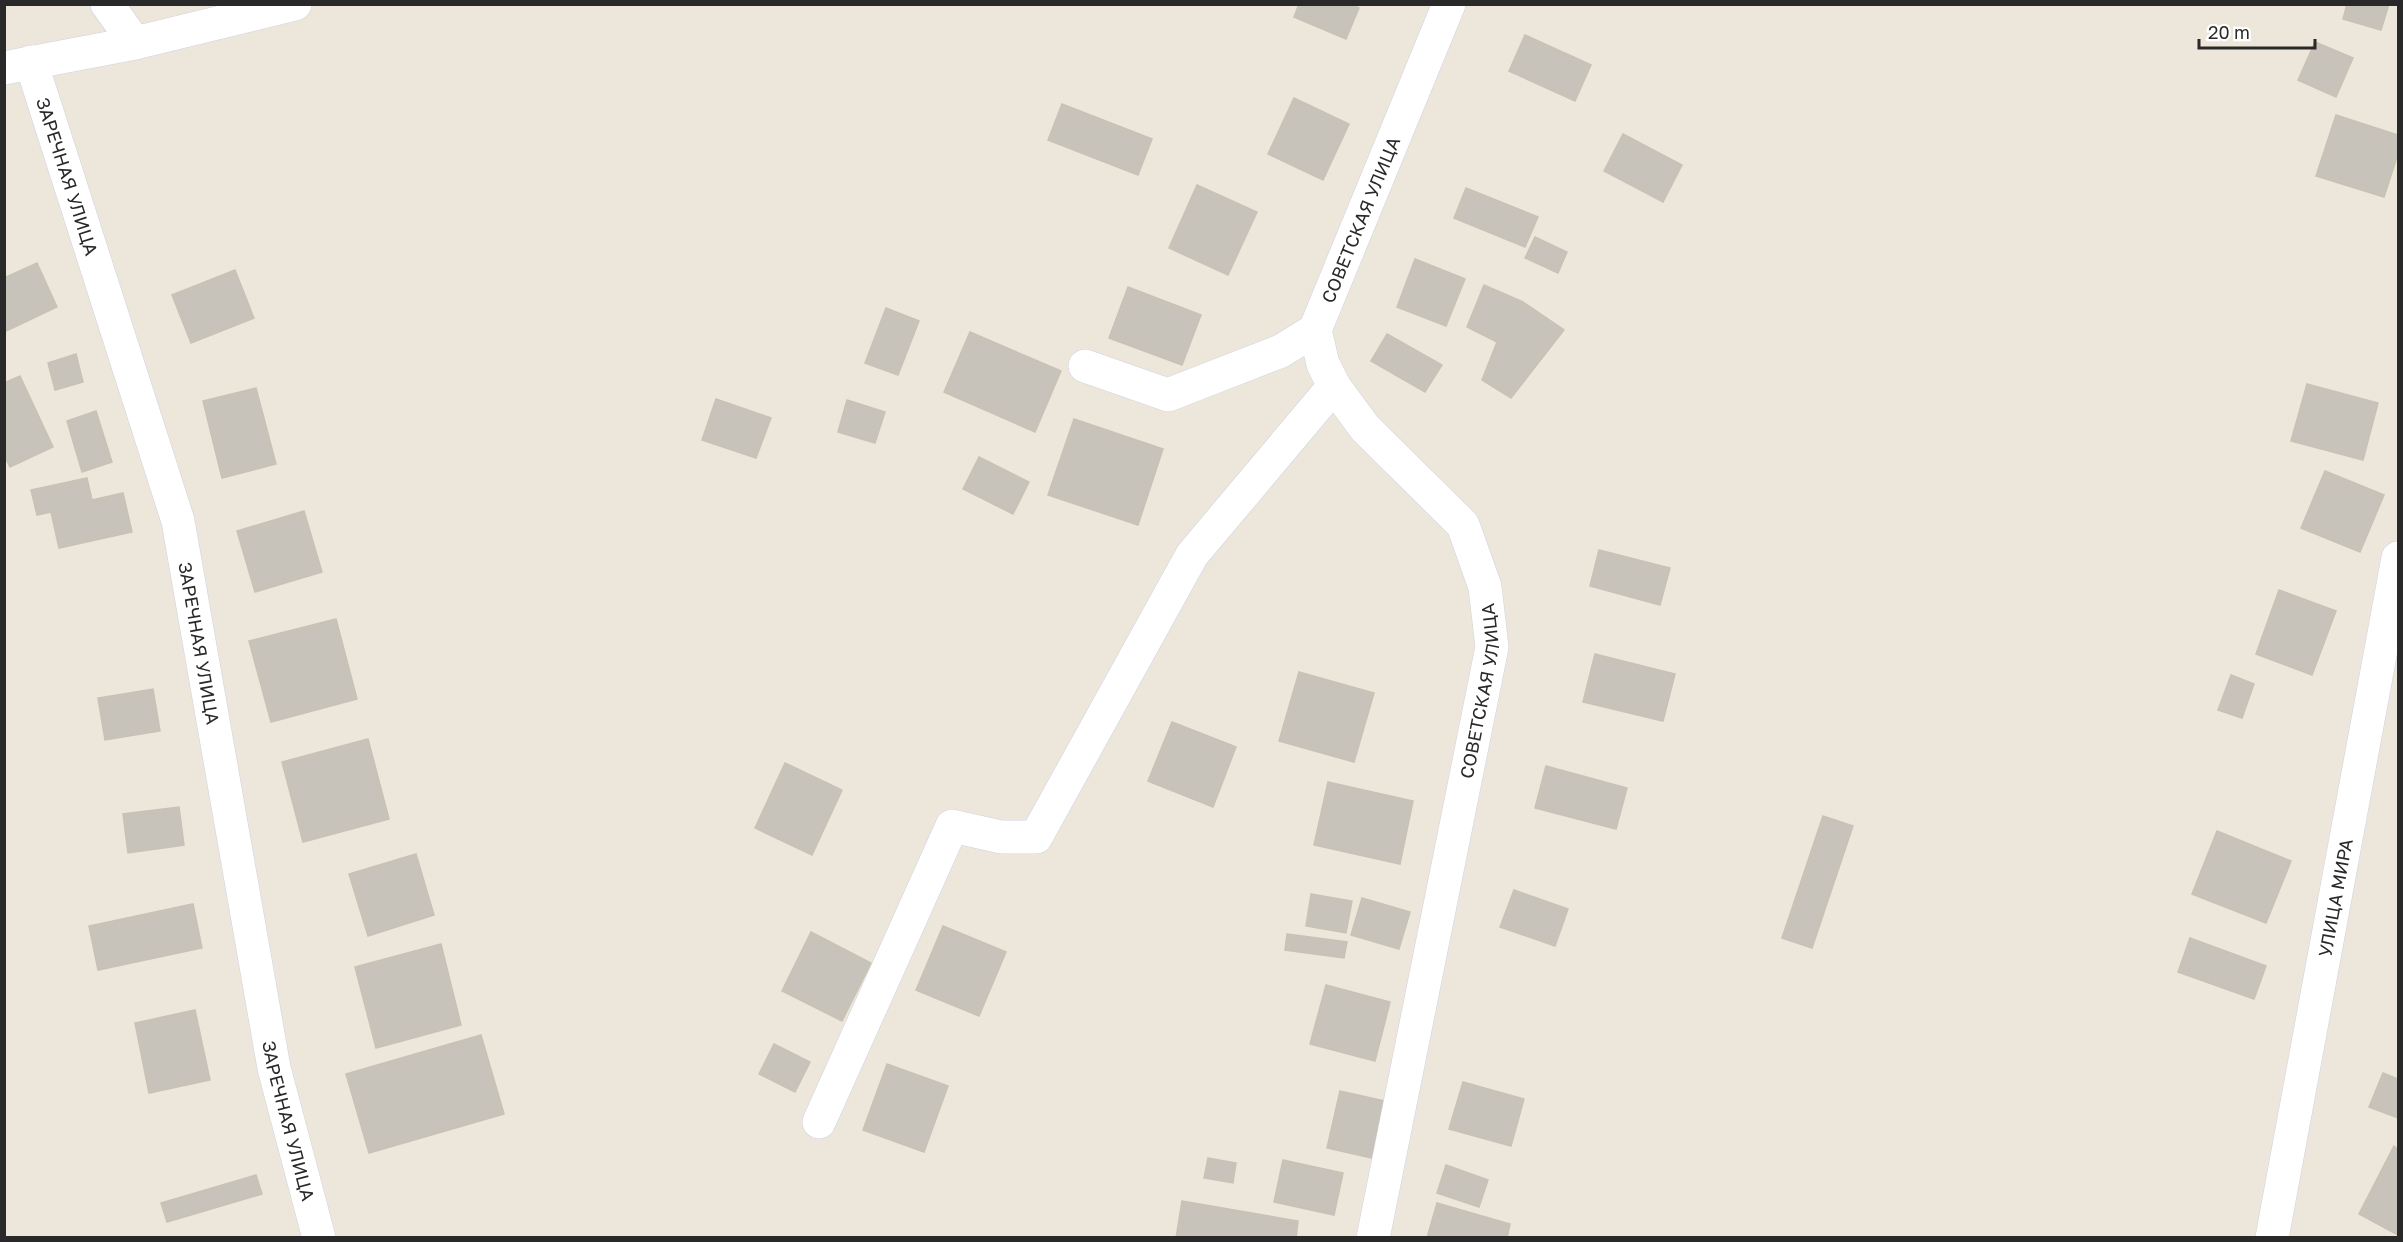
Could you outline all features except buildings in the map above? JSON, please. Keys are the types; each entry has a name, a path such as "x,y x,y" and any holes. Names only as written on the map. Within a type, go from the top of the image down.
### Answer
{"street":[{"path":"107,4 135,43"},
{"path":"18,65 135,43 295,4"},
{"name":"СОВЕТСКАЯ УЛИЦА","path":"1373,1238 1492,647 1485,587 1463,525 1365,428 1334,386 1323,364 1315,330 1449,4"},
{"name":"ЗАРЕЧНАЯ УЛИЦА","path":"18,65 178,521 274,1068 319,1238"},
{"path":"1085,366 1168,395 1281,351 1315,330"},
{"path":"819,1122 952,826 1000,837 1036,837 1192,555 1334,386"},
{"name":"УЛИЦА МИРА","path":"2272,1238 2398,558"}]}
